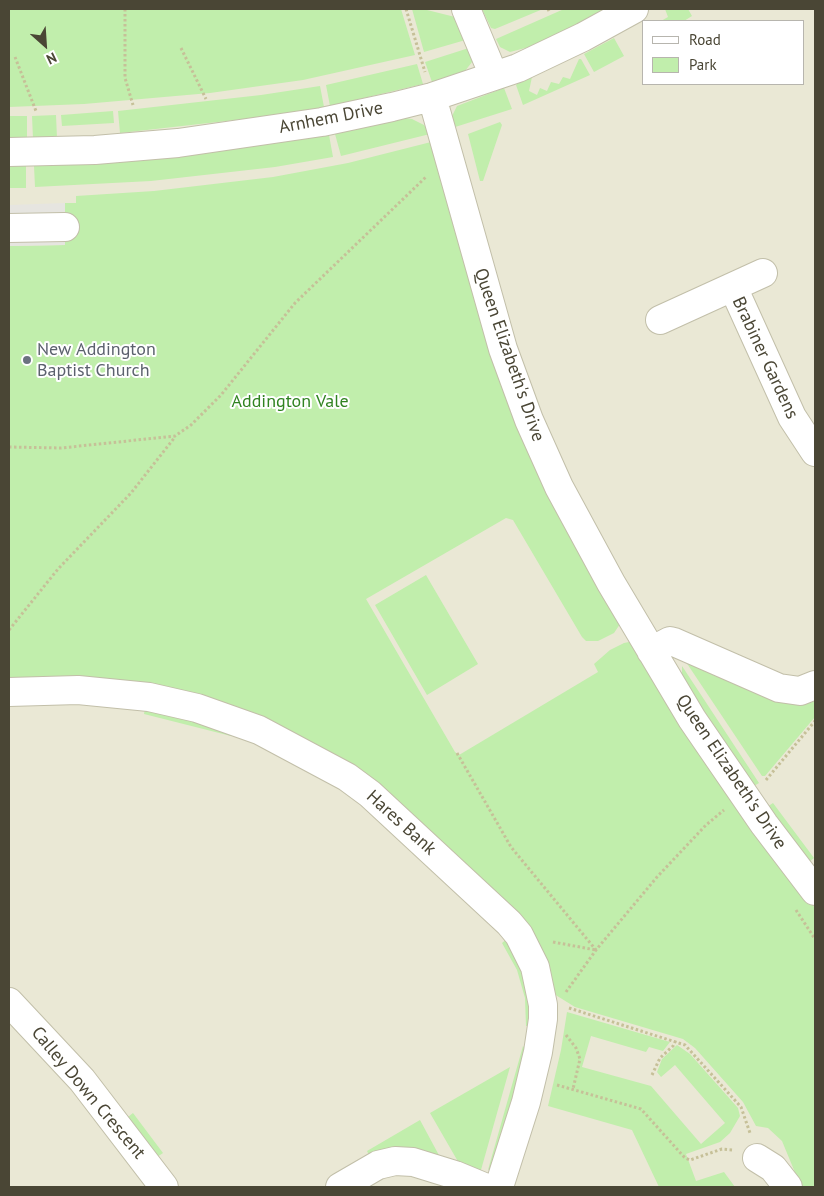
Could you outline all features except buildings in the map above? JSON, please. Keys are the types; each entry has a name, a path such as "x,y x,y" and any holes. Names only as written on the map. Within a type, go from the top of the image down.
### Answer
{"street":[{"path":"466,9 494,76"},
{"name":"Arnhem Drive","path":"9,152 95,150 196,140 322,122 432,97 494,76 558,50 634,9"},
{"name":"Queen Elizabeth's Drive","path":"432,97 498,333 534,432 572,513 692,719 745,796 815,891"},
{"path":"9,228 65,227"},
{"name":"Brabiner Gardens","path":"660,320 763,273"},
{"name":"Brabiner Gardens","path":"733,288 795,423 815,452"},
{"path":"651,650 670,641 779,688 800,691 815,686"},
{"name":"Hares Bank","path":"9,692 64,690 149,697 197,708 266,733 347,777 387,807 509,922 524,944 553,1004 542,1034 526,1102 499,1187"},
{"name":"Calley Down Crescent","path":"9,1002 82,1080 164,1187"},
{"path":"757,1158 773,1168 788,1187"},
{"path":"340,1187 378,1165 395,1161 412,1162 455,1175 484,1187"}],"path":[{"path":"125,9 125,78 134,105"},
{"path":"406,9 432,97"},
{"path":"181,48 206,98"},
{"path":"15,57 36,111"},
{"path":"9,630 74,550 131,493 175,436 191,425 221,395 295,304 439,164 448,158"},
{"path":"9,447 60,448 175,436"},
{"path":"757,1158 741,1108 694,1053 676,1040 553,1004 657,877 689,842 718,815 763,784 815,722"},
{"path":"457,753 511,847 596,950"},
{"path":"524,944 539,941 596,950"},
{"path":"561,1031 573,1043 580,1059 574,1089"},
{"path":"652,1075 660,1058 673,1046 676,1040"},
{"path":"551,1083 641,1109 685,1158 690,1160 727,1149 757,1158"}],"shaded area":[{"path":"9,9 815,9 815,1187 9,1187"},
{"path":"65,203 65,245 9,246 9,205"}],"green space":[{"path":"9,9 401,9 415,55 303,80 210,93 84,104 9,107"},
{"path":"412,9 423,9 459,18 469,39 424,52"},
{"path":"482,9 543,9 495,29 491,28"},
{"path":"564,9 609,9 529,47 510,52 500,47 496,39"},
{"path":"665,9 688,9 692,16 686,20 663,20 668,17"},
{"path":"614,38 624,56 594,72 584,54"},
{"path":"472,47 472,62 465,71 432,82 425,62"},
{"path":"579,59 581,59 590,75 523,105 516,85 519,82 532,77 529,91 537,95 540,88 547,91 551,82 559,84 563,77 570,79"},
{"path":"417,64 423,84 330,106 326,85"},
{"path":"320,86 324,107 271,116 120,133 118,111 261,95"},
{"path":"504,88 512,109 452,128 451,118 457,106"},
{"path":"113,111 114,123 62,126 61,115"},
{"path":"56,115 57,138 33,139 32,116"},
{"path":"9,116 27,116 27,139 9,139"},
{"path":"405,118 424,125 430,134 341,156 335,134"},
{"path":"500,122 502,125 483,181 480,181 468,134"},
{"path":"329,135 333,157 275,167 151,181 35,187 34,166 155,158"},
{"name":"Addington Vale","path":"431,142 487,339 620,624 614,633 598,641 586,641 513,520 506,518 366,599 455,752 459,755 598,672 594,664 610,650 624,643 629,642 633,645 768,847 815,908 815,1187 801,1187 782,1141 768,1128 756,1126 743,1102 695,1048 683,1039 575,1007 554,994 544,960 273,726 9,683 9,246 65,245 65,203 76,203 76,196 154,191 273,177 348,163"},
{"path":"9,166 26,166 26,188 9,188"},
{"path":"426,575 478,664 427,695 375,605"},
{"path":"686,662 815,702 815,717 765,776 762,776"},
{"path":"682,666 759,783 754,786 682,678"},
{"path":"145,708 233,731 231,736 144,714"},
{"path":"773,803 814,858 809,862 767,807"},
{"path":"508,938 527,979 531,1026 526,1026 525,998 517,970 502,943"},
{"path":"567,1012 670,1042 663,1051 649,1047 646,1052 591,1036 582,1067 651,1086 701,1144 725,1123 675,1065 661,1077 657,1072 662,1059 677,1045 690,1054 738,1108 740,1116 730,1133 720,1142 686,1154 696,1181 724,1172 735,1187 659,1187 632,1130 548,1106 561,1050"},
{"path":"523,1046 528,1052 494,1167 488,1170"},
{"path":"510,1067 481,1170 478,1171 460,1165 430,1113"},
{"path":"133,1113 163,1153 157,1157 128,1117"},
{"path":"420,1120 441,1159 370,1157 367,1151"}],"place":[{"name":"New Addington Baptist Church","path":"27,360"}]}
